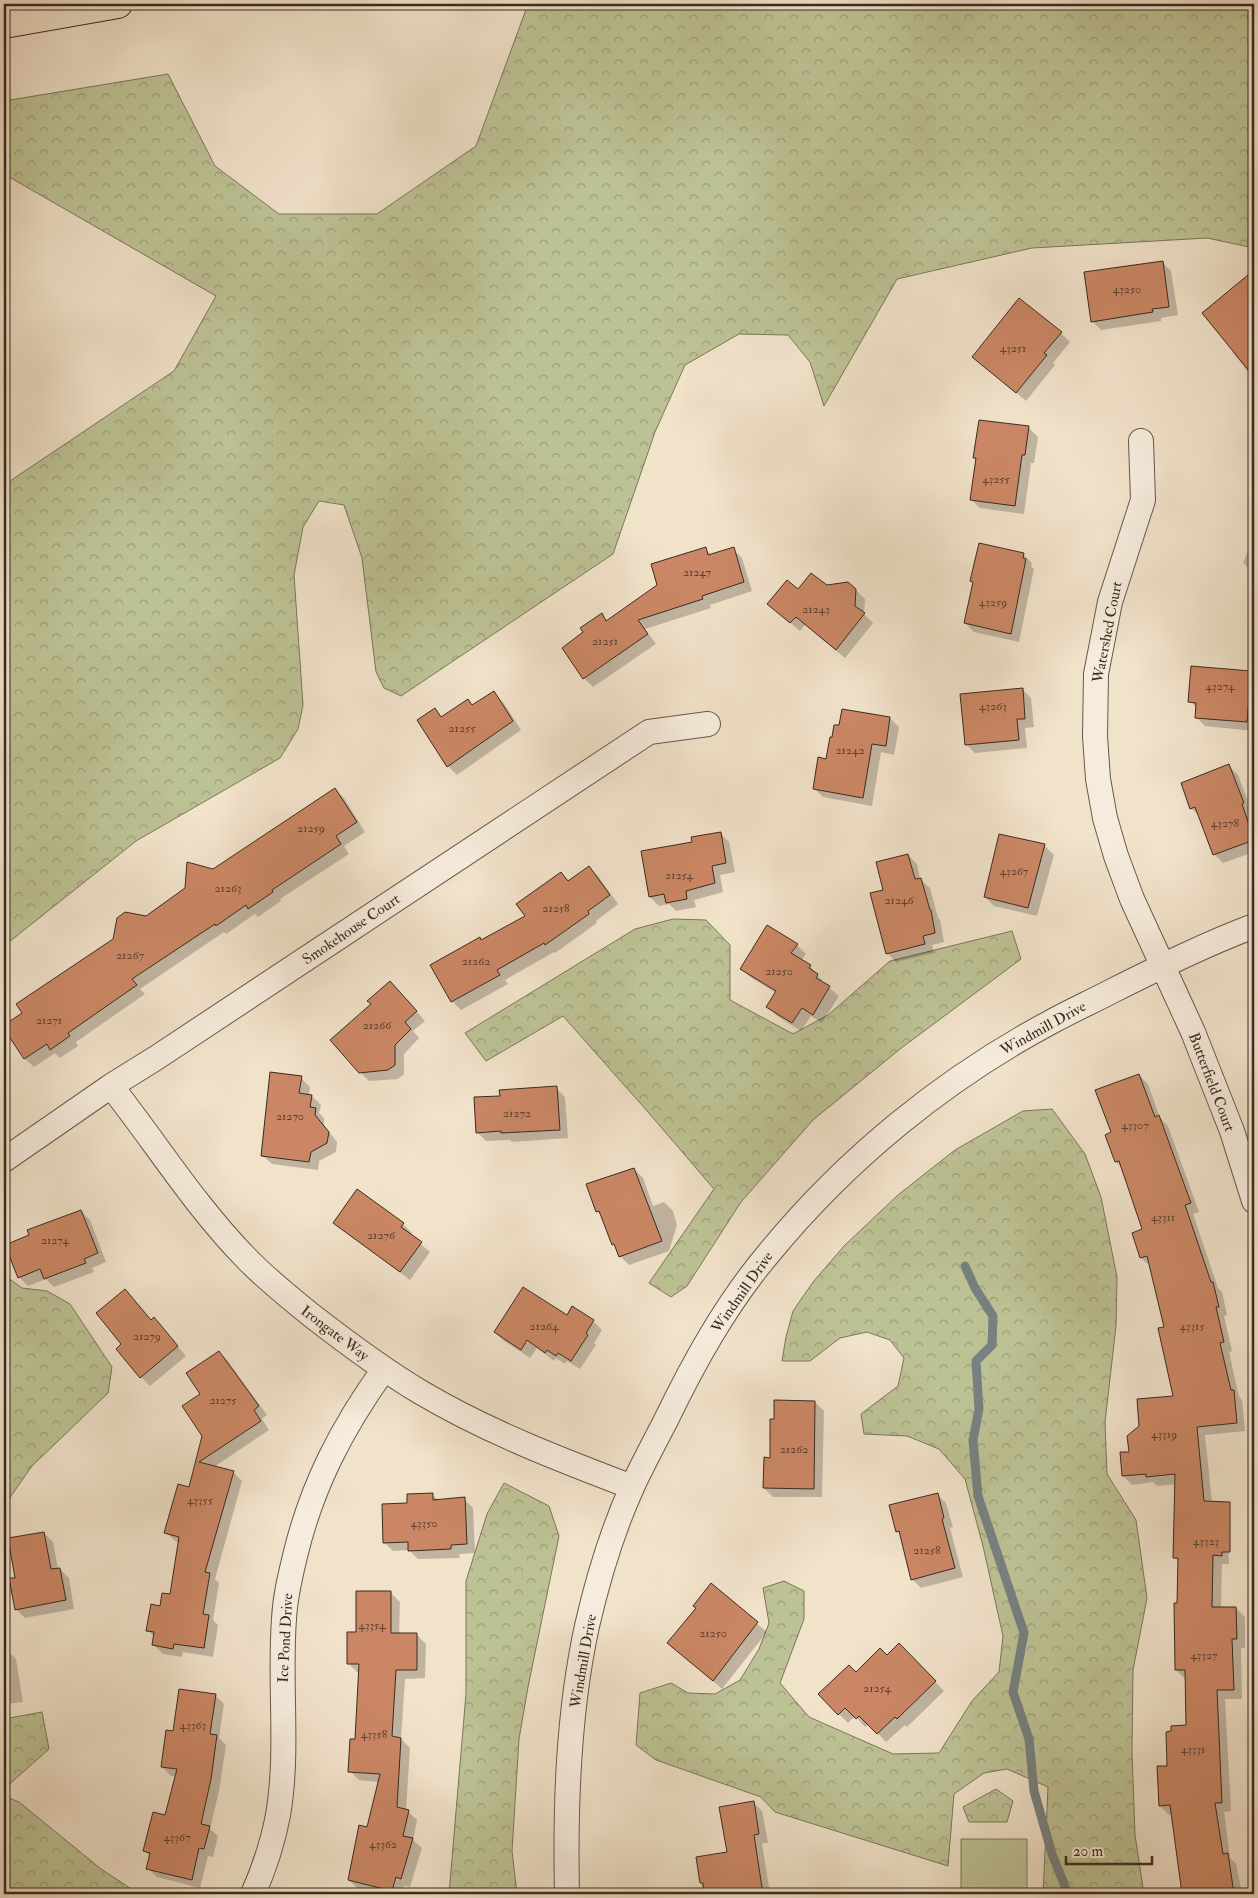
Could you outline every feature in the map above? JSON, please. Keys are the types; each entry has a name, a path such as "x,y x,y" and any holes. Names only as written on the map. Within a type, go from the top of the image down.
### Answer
{"highway":[{"path":"4,24 118,4"}],"street":[{"name":"Watershed Court","path":"1141,440 1143,500 1110,602 1096,674 1094,736 1104,818 1132,899 1163,965"},
{"name":"Smokehouse Court","path":"4,1160 111,1086 649,732 708,724"},
{"name":"Windmill Drive","path":"567,1894 568,1767 575,1698 587,1626 608,1552 632,1487 694,1364 722,1317 768,1254 823,1192 878,1141 950,1085 1050,1022 1163,965 1254,926"},
{"name":"Butterfield Court","path":"1163,965 1193,1032 1232,1132 1254,1201"},
{"name":"Irongate Way","path":"111,1086 145,1129 194,1199 245,1258 288,1297 339,1338 384,1370 424,1394 493,1429 579,1467 632,1487"},
{"name":"Ice Pond Drive","path":"253,1894 270,1847 278,1815 282,1769 286,1592 303,1523 319,1479 338,1440 360,1402 384,1370"}],"green space":[{"path":"528,4 1254,4 1254,248 1207,238 1032,248 897,279 824,406 810,362 788,335 739,334 685,365 655,432 613,554 401,696 384,688 376,672 362,558 344,505 319,501 303,527 294,575 303,705 298,729 280,758 136,841 4,946 4,485 174,371 216,296 4,174 4,101 168,74 215,166 279,214 377,214 476,146"},
{"path":"673,919 706,920 730,945 730,1000 793,1034 828,1015 890,961 1012,931 1021,959 900,1049 813,1120 741,1202 687,1286 671,1297 649,1283 714,1189 563,1016 486,1061 465,1033 635,929"},
{"path":"1052,1109 1085,1154 1101,1197 1117,1277 1116,1326 1105,1422 1107,1474 1136,1520 1147,1598 1133,1670 1132,1751 1135,1835 1144,1894 1043,1894 1048,1787 1007,1769 984,1773 954,1794 948,1866 775,1812 761,1797 656,1760 636,1745 640,1693 671,1683 688,1693 715,1694 740,1680 759,1649 769,1623 763,1588 784,1581 804,1591 804,1619 780,1683 809,1717 893,1754 939,1753 972,1701 999,1672 1003,1636 983,1546 965,1479 939,1449 907,1436 864,1434 861,1414 898,1386 904,1358 890,1340 867,1332 840,1338 810,1361 782,1361 793,1311 813,1282 844,1246 898,1195 955,1150 1023,1111"},
{"path":"4,1275 22,1288 47,1291 70,1304 112,1367 108,1393 32,1466 4,1506 4,1321 7,1310 4,1307"},
{"path":"504,1483 549,1506 559,1536 519,1739 512,1851 517,1894 449,1894 466,1694 466,1581 487,1514"},
{"path":"42,1712 49,1749 4,1789 4,1719"},
{"path":"996,1789 1013,1801 1007,1822 969,1822 963,1807"},
{"path":"4,1796 19,1802 101,1869 139,1894 4,1894"},
{"path":"961,1839 1027,1839 1027,1894 961,1894"}],"building":[{"path":"1163,261 1169,307 1152,309 1153,312 1091,322 1084,272"},
{"path":"1254,270 1254,377 1202,313"},
{"path":"1019,298 1062,332 1044,353 1047,355 1016,393 972,357"},
{"path":"979,420 1029,426 1025,455 1022,455 1015,506 970,500 976,458 973,458"},
{"path":"979,543 1024,553 1023,558 1026,559 1011,634 964,623 973,582 970,581"},
{"path":"706,547 708,555 734,547 744,582 702,596 703,599 638,620 648,634 583,679 562,648 583,632 580,628 602,613 606,621 657,585 651,564"},
{"path":"811,573 827,585 848,582 856,589 855,606 865,613 836,650 796,617 790,623 767,604 787,580 798,589"},
{"path":"1191,666 1251,671 1247,722 1195,718 1196,703 1188,702"},
{"path":"1023,688 1025,719 1017,719 1019,740 965,745 960,694"},
{"path":"494,691 513,721 447,767 417,720 435,708 441,717 468,699 472,705"},
{"path":"842,709 890,717 886,746 872,744 863,798 813,789 818,757 826,759 830,737 832,737 834,725 839,725"},
{"path":"1229,764 1244,803 1242,804 1254,840 1213,855 1195,807 1190,809 1181,783"},
{"path":"335,788 357,822 336,836 341,844 272,890 273,892 248,909 246,905 132,979 137,985 68,1033 70,1036 50,1050 47,1044 24,1059 4,1029 4,1025 22,1013 16,1004 113,939 117,918 125,912 146,916 185,888 187,862 213,869"},
{"path":"721,832 726,863 712,866 715,883 686,891 687,899 666,903 664,894 649,897 641,851 692,842 691,837"},
{"path":"999,834 1045,844 1028,908 984,897"},
{"path":"908,854 915,879 921,878 931,910 935,933 923,936 925,944 886,954 870,893 883,890 876,862"},
{"path":"589,866 610,895 588,911 589,914 545,945 544,943 497,970 500,975 451,1002 430,965 480,937 481,940 525,916 516,904 561,872 568,881"},
{"path":"767,925 798,944 791,953 811,965 809,968 818,974 816,978 830,986 813,1015 802,1008 792,1023 766,1007 776,991 740,969"},
{"path":"390,981 417,1011 405,1022 411,1029 395,1045 395,1065 388,1070 359,1073 330,1040 371,1004 367,1001"},
{"path":"270,1072 302,1076 299,1093 312,1095 310,1107 316,1108 315,1115 329,1132 327,1143 311,1152 309,1162 261,1156"},
{"path":"1139,1074 1155,1117 1159,1115 1191,1203 1185,1205 1211,1282 1213,1282 1219,1307 1216,1307 1224,1342 1220,1343 1231,1390 1234,1390 1237,1423 1197,1427 1204,1501 1230,1502 1230,1552 1222,1552 1222,1556 1213,1555 1212,1607 1236,1607 1237,1639 1232,1639 1234,1690 1217,1690 1222,1803 1215,1803 1223,1854 1228,1853 1234,1894 1182,1894 1170,1805 1159,1806 1157,1766 1167,1766 1166,1732 1171,1731 1171,1726 1186,1725 1185,1670 1175,1670 1174,1603 1177,1603 1178,1558 1173,1558 1175,1474 1146,1477 1146,1474 1122,1476 1120,1452 1129,1452 1127,1436 1139,1426 1137,1399 1173,1396 1158,1328 1164,1327 1147,1256 1140,1258 1132,1233 1142,1229 1119,1161 1115,1162 1105,1135 1111,1132 1095,1090"},
{"path":"557,1086 560,1130 476,1133 474,1097 500,1096 499,1090"},
{"path":"634,1168 662,1241 619,1257 614,1244 612,1245 599,1211 596,1212 586,1184"},
{"path":"357,1189 404,1223 401,1227 422,1242 400,1272 333,1223"},
{"path":"81,1210 98,1253 84,1259 86,1263 44,1279 40,1269 18,1278 5,1245 29,1235 27,1230"},
{"path":"523,1287 567,1315 572,1306 594,1320 586,1333 588,1335 571,1361 558,1353 556,1356 547,1350 545,1353 527,1340 521,1350 494,1332"},
{"path":"125,1289 151,1320 154,1317 178,1346 140,1378 116,1349 121,1344 96,1313"},
{"path":"219,1351 259,1406 254,1410 261,1421 199,1462 234,1471 205,1572 210,1573 203,1614 209,1615 204,1648 174,1644 173,1649 152,1645 154,1632 146,1631 151,1604 160,1606 162,1593 170,1594 179,1537 164,1533 178,1484 189,1487 202,1436 182,1406 200,1394 186,1373"},
{"path":"774,1400 815,1401 814,1489 763,1488 764,1457 770,1458 770,1419 774,1419"},
{"path":"433,1493 433,1500 465,1497 467,1544 451,1545 451,1549 408,1551 408,1542 383,1543 382,1504 407,1503 407,1494"},
{"path":"938,1493 944,1518 942,1519 955,1568 911,1580 899,1531 896,1532 889,1505"},
{"path":"44,1532 51,1569 60,1568 66,1600 15,1610 9,1578 15,1578 8,1538"},
{"path":"711,1583 758,1622 713,1681 667,1643 696,1608 693,1606"},
{"path":"356,1591 391,1591 391,1633 417,1633 417,1670 396,1670 392,1736 401,1738 397,1807 409,1810 403,1836 413,1838 401,1879 396,1877 392,1891 348,1880 359,1825 367,1827 380,1774 348,1772 350,1739 355,1739 359,1664 347,1664 347,1632 356,1632"},
{"path":"899,1643 936,1681 897,1719 895,1717 877,1734 859,1716 856,1719 845,1708 838,1715 818,1694 849,1665 856,1672 880,1648 887,1655"},
{"path":"179,1689 216,1694 210,1734 217,1735 211,1779 201,1824 210,1826 204,1849 199,1848 192,1880 146,1869 150,1853 143,1851 153,1812 165,1815 177,1769 161,1767 166,1730 173,1731"},
{"path":"754,1801 759,1834 754,1835 763,1894 704,1894 703,1883 700,1883 696,1857 727,1852 719,1807"}],"waterway":[{"path":"965,1266 975,1288 993,1316 992,1345 976,1361 979,1409 973,1440 978,1496 1024,1633 1013,1692 1029,1739 1034,1791 1052,1854 1068,1894"}]}
